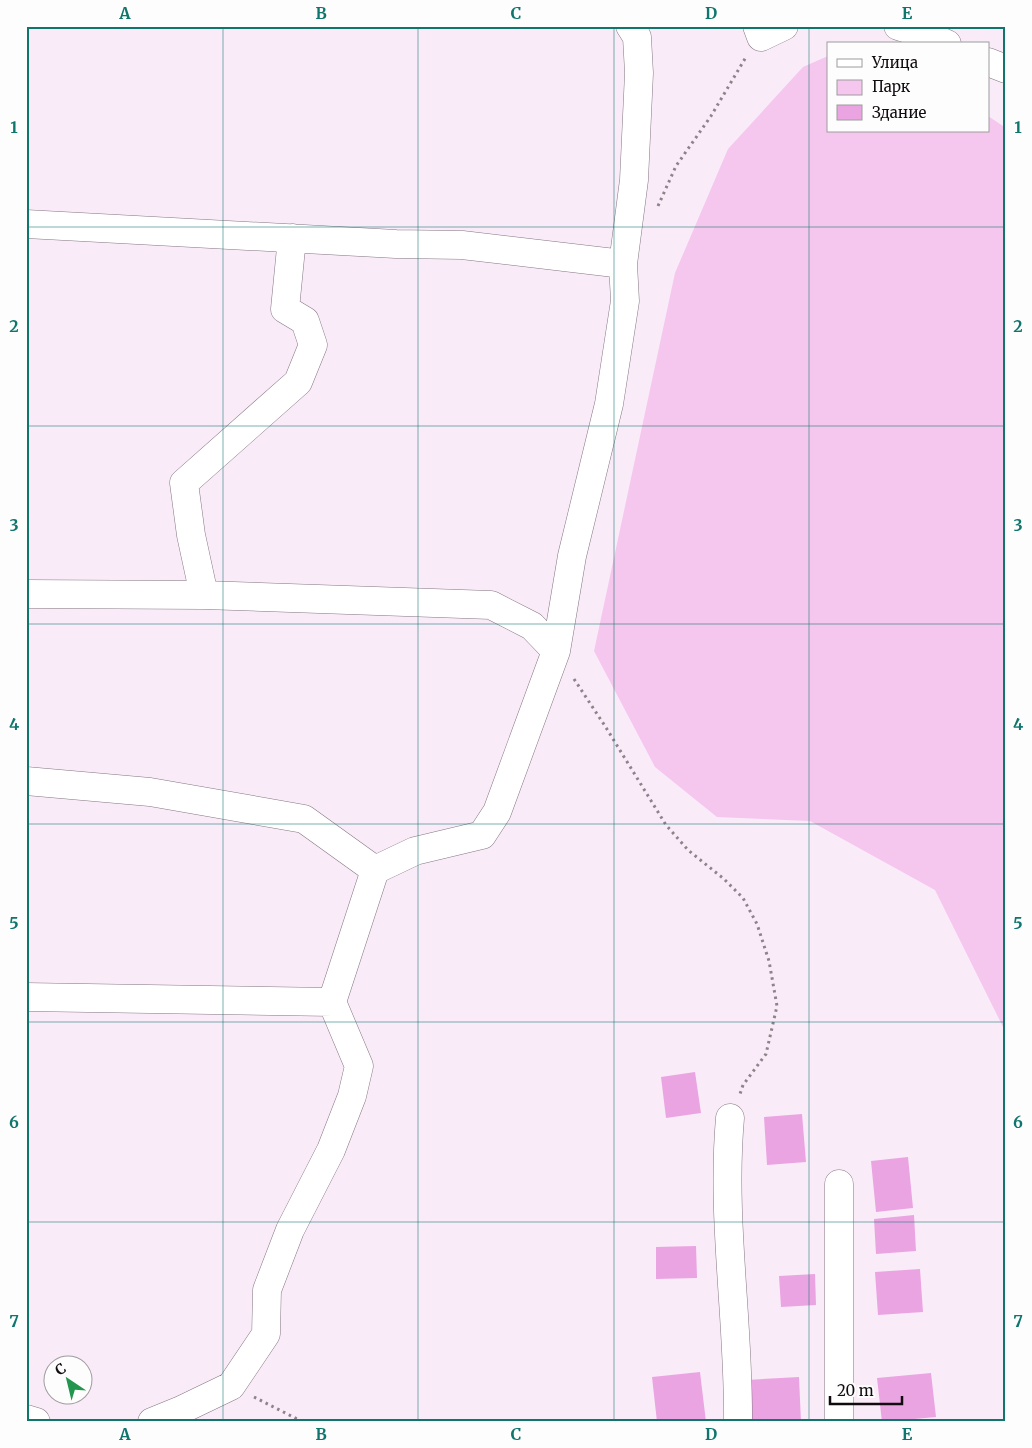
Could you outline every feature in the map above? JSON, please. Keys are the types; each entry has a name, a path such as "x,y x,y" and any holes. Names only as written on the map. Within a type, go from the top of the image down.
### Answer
{"street":[{"path":"152,1422 231,1386 266,1334 267,1290 290,1230 331,1150 352,1096 359,1066 332,1002 375,870 415,851 482,835 497,812 556,651 572,556 610,404 625,301 623,264 634,180 639,73 636,37 630,26"},
{"path":"898,26 942,42"},
{"path":"990,63 1006,69"},
{"path":"26,224 462,245 623,264"},
{"path":"204,595 191,535 184,483 298,382 313,345 305,321 285,309 292,238"},
{"path":"26,594 204,595 491,605 532,626 556,651"},
{"path":"26,781 150,792 304,819 375,870"},
{"path":"26,997 332,1002"},
{"path":"730,1118 727,1153 738,1382 738,1422"},
{"path":"839,1184 839,1422"},
{"path":"26,1419 36,1422"}],"path":[{"path":"657,210 676,166 711,116 742,63 768,30"},
{"path":"556,651 666,825 688,850 724,879 743,898 757,924 769,961 777,1006 766,1054 743,1085 730,1118"},
{"path":"231,1386 303,1422"}],"green space":[{"path":"827,56 827,132 990,132 990,117 1006,128 1006,1033 935,890 810,821 717,817 655,767 594,651 675,273 728,149 803,67"}],"building":[{"path":"695,1072 701,1113 666,1118 661,1077"},
{"path":"802,1114 806,1162 767,1165 764,1117"},
{"path":"908,1157 913,1208 876,1212 871,1161"},
{"path":"914,1215 916,1251 876,1254 874,1219"},
{"path":"696,1246 697,1278 656,1279 656,1247"},
{"path":"920,1269 923,1312 878,1315 875,1272"},
{"path":"815,1274 816,1305 781,1307 779,1276"},
{"path":"700,1372 706,1422 657,1422 652,1377"},
{"path":"931,1373 936,1417 882,1422 877,1378"},
{"path":"799,1377 801,1422 748,1422 746,1380"}]}
